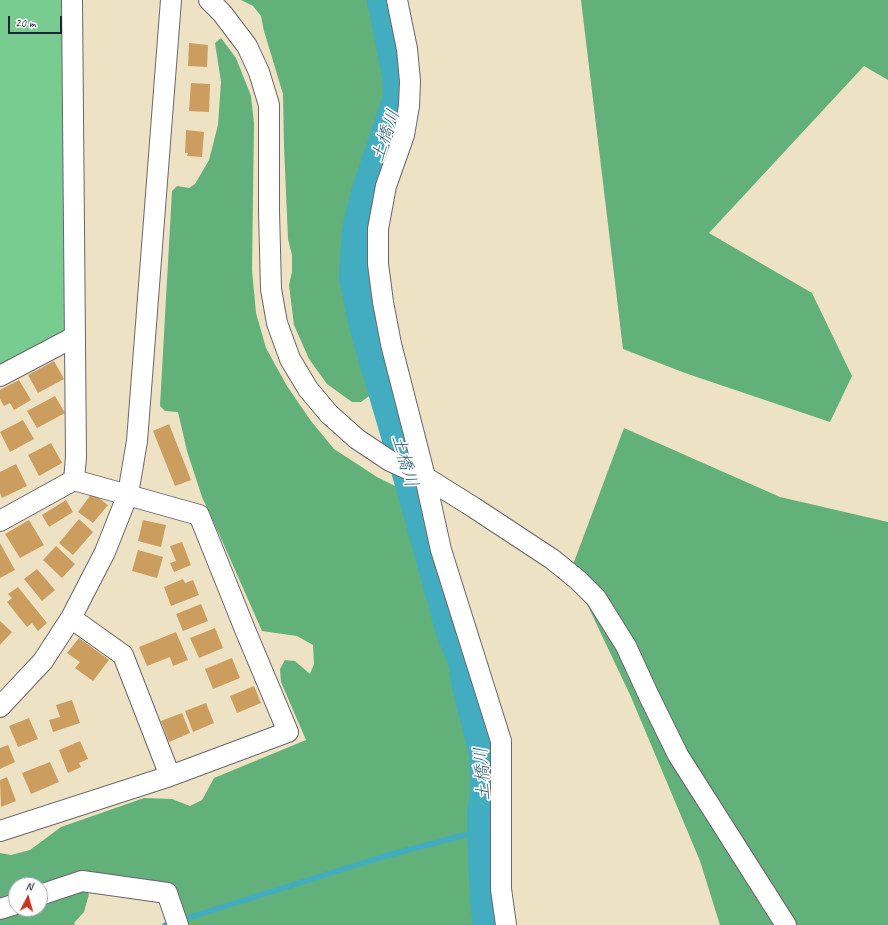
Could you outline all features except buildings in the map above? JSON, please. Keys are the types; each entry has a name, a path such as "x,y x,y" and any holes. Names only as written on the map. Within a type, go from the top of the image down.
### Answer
{"street":[{"path":"72,0 76,457 74,480"},
{"path":"0,707 44,661 71,618 105,552 128,494 137,441 171,0"},
{"path":"208,0 222,13 247,46 259,72 269,105 271,289 277,323 290,359 308,389 329,414 357,439 390,461 425,477 552,559 578,580 596,598 626,646 678,755 786,925"},
{"path":"397,0 407,49 410,81 409,106 404,135 386,186 378,229 378,264 382,302 391,344 425,477 441,550 501,741 501,888 506,925"},
{"path":"0,376 74,337"},
{"path":"0,521 74,480 199,515 288,732 170,776 0,831"},
{"path":"71,618 123,655 170,776"},
{"path":"48,892 82,881 167,893 178,925"}],"green space":[{"path":"0,0 65,0 67,324 64,333 0,368"},
{"path":"241,0 378,0 393,75 394,96 363,191 354,228 350,279 376,391 361,402 352,402 327,384 309,359 294,325 289,285 292,272 292,255 288,239 283,94 261,16 253,6"},
{"path":"581,0 888,0 888,80 864,66 709,233 812,293 852,376 830,422 685,373 623,349"},
{"path":"221,38 236,58 251,96 254,123 252,270 256,313 266,348 287,386 311,421 334,449 377,477 403,490 425,559 461,682 478,756 476,821 483,925 186,925 172,889 48,886 48,877 8,877 8,898 0,901 0,853 11,855 30,850 61,827 144,798 172,799 190,806 202,800 214,778 306,740 281,682 280,669 285,660 295,661 310,674 314,664 313,645 297,636 262,631 202,497 187,451 178,412 165,411 160,406 172,191 177,186 189,188 195,184 209,160 218,125 221,82 215,43"},
{"path":"624,428 780,497 888,522 888,925 720,925 700,861 631,697 587,604 568,578"},
{"path":"81,888 89,894 84,912 74,923 75,925 0,925 0,916 8,913 8,917 48,917 48,898"}],"waterway":[{"name":"土橋川","path":"383,0 398,76 399,98 366,196 358,231 355,277 365,326 452,632 464,661 468,686 485,754 486,792 483,813 484,856 486,901 489,925"},
{"path":"165,925 385,856 484,830"}]}
